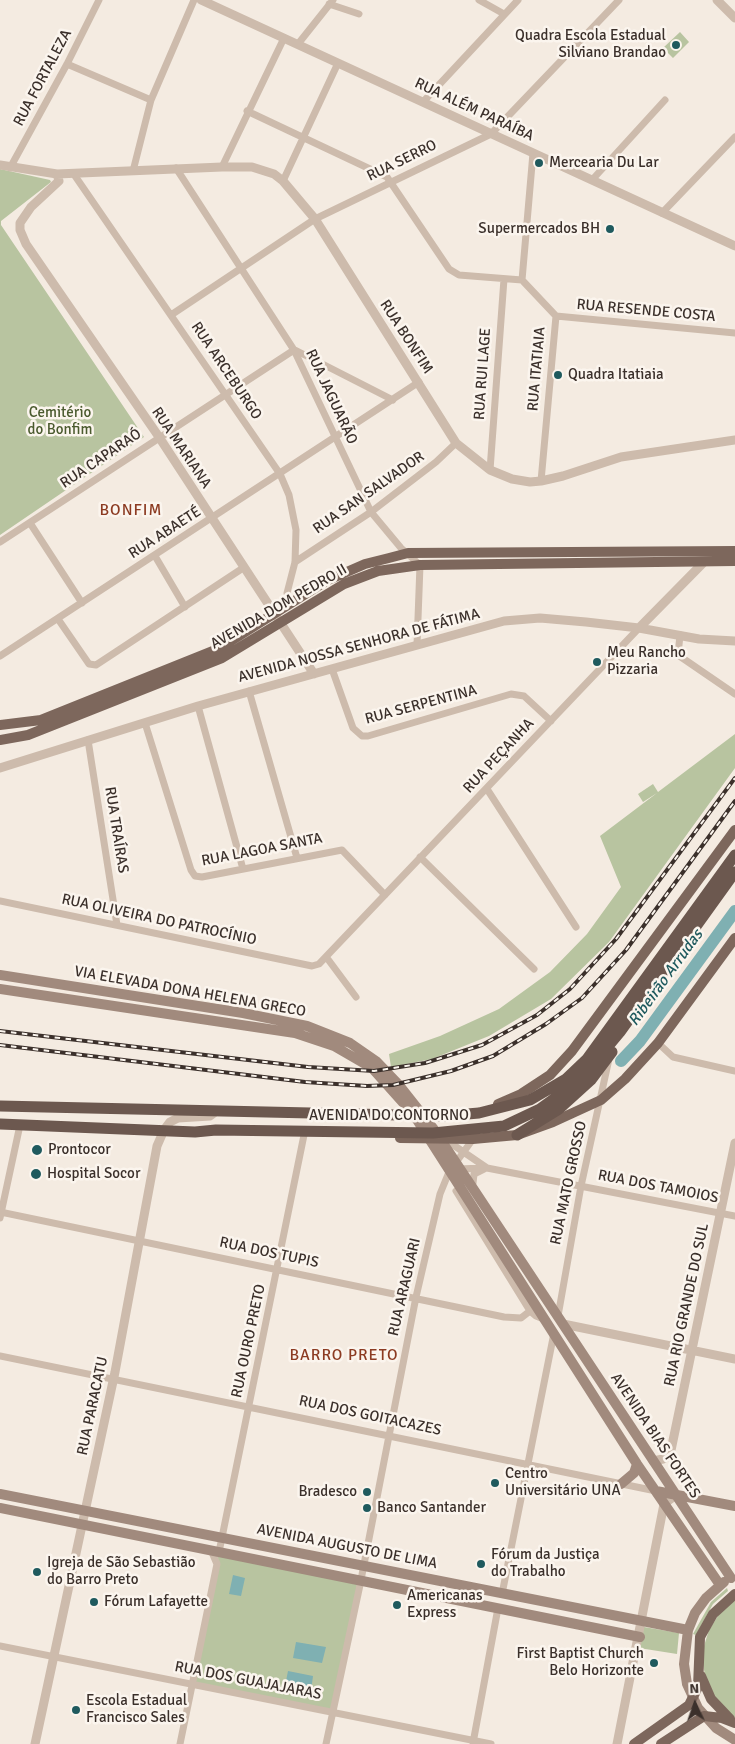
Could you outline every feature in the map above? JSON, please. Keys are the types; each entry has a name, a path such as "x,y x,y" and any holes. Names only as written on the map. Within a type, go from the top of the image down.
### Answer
{"highway":[{"name":"AVENIDA DO CONTORNO","path":"0,1106 444,1116 479,1113 512,1106 545,1093 566,1079 587,1059 735,855"},
{"name":"AVENIDA DO CONTORNO","path":"0,1124 195,1132 216,1130 433,1134 504,1126 540,1109 572,1087 620,1032 735,872"},
{"path":"517,1135 559,1109 591,1080 609,1057 620,1032"}],"main road":[{"name":"AVENIDA DOM PEDRO II","path":"0,740 28,735 222,658 277,620 289,605 346,572 365,564 408,554 735,551"},
{"name":"AVENIDA DOM PEDRO II","path":"0,725 41,720 218,649 344,584 378,571 420,565 735,561"},
{"name":"AVENIDA DO CONTORNO","path":"479,1113 522,1094 550,1075 572,1052 708,864 735,830"},
{"path":"708,864 735,840"},
{"name":"AVENIDA DO CONTORNO","path":"195,1132 446,1140 517,1135 553,1122 601,1100 625,1079 658,1043 735,938"},
{"name":"VIA ELEVADA DONA HELENA GRECO","path":"0,976 243,1013 307,1026 350,1043 399,1085 434,1128 546,1298"},
{"name":"VIA ELEVADA DONA HELENA GRECO","path":"0,989 295,1033 334,1046 374,1065 414,1115 532,1306"},
{"name":"AVENIDA BIAS FORTES","path":"546,1298 653,1461 733,1577"},
{"name":"AVENIDA BIAS FORTES","path":"532,1306 546,1320 637,1464 720,1585"},
{"path":"621,1484 634,1473 637,1464"},
{"name":"RUA DOS GOITACAZES","path":"656,1491 735,1506"},
{"name":"AVENIDA AUGUSTO DE LIMA","path":"0,1494 688,1630"},
{"name":"AVENIDA AUGUSTO DE LIMA","path":"0,1508 640,1637"},
{"path":"733,1577 720,1585 706,1598 688,1630 684,1664 692,1698 704,1716 716,1728 735,1740"},
{"path":"634,1744 685,1709 698,1687 699,1643 705,1625 719,1606 735,1594"},
{"path":"699,1668 702,1682 711,1699 735,1723"},
{"path":"661,1744 704,1716 722,1718 735,1723"}],"street":[{"name":"RUA FORTALEZA","path":"10,168 67,64 99,0"},
{"path":"133,171 150,100 194,0"},
{"name":"RUA ALÉM PARAÍBA","path":"201,0 735,246"},
{"path":"479,0 504,14"},
{"path":"423,102 518,0"},
{"name":"RUA SERRO","path":"171,314 315,219 491,134 619,0"},
{"path":"717,0 735,18"},
{"path":"298,44 331,2 358,14"},
{"path":"222,167 284,38"},
{"path":"283,181 338,63"},
{"path":"67,64 150,100"},
{"path":"592,180 665,100"},
{"path":"247,112 380,173 391,181 449,270 459,275 522,280 533,153"},
{"path":"662,214 735,137"},
{"path":"0,165 57,174 73,173"},
{"name":"RUA BONFIM","path":"73,173 176,168 252,167 274,174 283,181 315,219 456,443 490,470 512,479 530,482 541,481 564,476 621,457 735,440"},
{"name":"RUA JAGUARÃO","path":"176,168 294,350 334,438 371,512 420,565"},
{"name":"RUA ARCEBURGO","path":"73,173 280,474 293,511 296,530 295,562 287,593 289,605"},
{"name":"RUA MARIANA","path":"57,174 59,181 23,217 20,230 24,239 159,437 314,674"},
{"name":"RUA RUI LAGE","path":"490,470 504,279"},
{"name":"RUA ITATIAIA","path":"522,280 556,316 541,481"},
{"name":"RUA RESENDE COSTA","path":"556,316 735,333"},
{"path":"294,350 393,400"},
{"name":"RUA CAPARAÓ","path":"0,542 294,350"},
{"name":"RUA ABAETÉ","path":"0,656 419,382"},
{"name":"RUA SAN SALVADOR","path":"295,562 371,512 436,462 456,443"},
{"path":"30,523 82,603"},
{"path":"154,556 185,607"},
{"name":"RUA PEÇANHA","path":"312,966 327,958 420,857 704,562"},
{"path":"417,645 420,565"},
{"path":"58,618 89,664 95,666 243,568"},
{"name":"AVENIDA NOSSA SENHORA DE FÁTIMA","path":"0,768 249,691 518,619 577,621 735,641"},
{"path":"680,635 678,655 735,694"},
{"name":"RUA SERPENTINA","path":"332,669 353,728 362,736 368,736 511,694 524,696 551,721"},
{"path":"249,691 297,858"},
{"path":"198,706 243,869"},
{"name":"RUA LAGOA SANTA","path":"145,723 193,874 202,877 342,850 385,896"},
{"name":"RUA TRAÍRAS","path":"88,740 117,925"},
{"path":"487,789 576,927"},
{"path":"420,857 534,969"},
{"name":"RUA OLIVEIRA DO PATROCÍNIO","path":"0,901 312,966"},
{"path":"327,958 356,997"},
{"path":"658,1043 673,1057 735,1071"},
{"name":"RUA MATO GROSSO","path":"558,1317 581,1186 609,1057"},
{"path":"164,1130 170,1122 178,1118 210,1116 216,1111"},
{"path":"0,1214 20,1125"},
{"name":"RUA PARACATU","path":"35,1744 52,1656 113,1379 157,1146 164,1130"},
{"name":"RUA OURO PRETO","path":"180,1744 304,1135"},
{"name":"RUA ARAGUARI","path":"326,1744 361,1580 416,1297 440,1194 449,1172 473,1139"},
{"name":"RUA DOS TAMOIOS","path":"446,1140 487,1168"},
{"name":"RUA RIO GRANDE DO SUL","path":"653,1461 670,1454 735,1143"},
{"name":"RUA DOS TAMOIOS","path":"449,1172 465,1168 487,1168 735,1216"},
{"path":"440,1194 446,1190 456,1191 463,1182 473,1183 474,1174 487,1168"},
{"name":"AVENIDA BIAS FORTES","path":"473,1183 554,1302 558,1317"},
{"name":"AVENIDA BIAS FORTES","path":"456,1191 532,1306"},
{"name":"RUA DOS TUPIS","path":"0,1214 139,1240 504,1317 521,1318 532,1306"},
{"path":"558,1317 735,1359"},
{"path":"502,1594 554,1333"},
{"name":"RUA DOS GOITACAZES","path":"0,1356 656,1491"},
{"path":"617,1744 643,1622 664,1504 676,1495"},
{"path":"217,1564 219,1552"},
{"path":"473,1742 498,1608"},
{"name":"RUA DOS GUAJAJARAS","path":"0,1646 473,1742 491,1744"}],"green space":[{"name":"Quadra Escola Estadual Silviano Brandao","path":"680,32 689,42 673,58 663,48"},
{"name":"Cemitério do Bonfim","path":"0,169 50,180 51,182 1,221 1,225 144,437 0,535"},
{"path":"735,734 735,768 609,942 551,999 489,1036 432,1059 391,1067 389,1054 440,1036 499,1009 550,972 587,934 621,887 600,836 657,793 643,802 638,794 653,784 658,792"},
{"path":"219,1552 361,1580 333,1711 191,1685"},
{"path":"727,1588 728,1591 713,1604 696,1635 693,1634 711,1602"},
{"path":"735,1599 735,1718 718,1703 706,1681 703,1664 704,1646 709,1630 723,1608"},
{"path":"644,1627 679,1633 677,1654 639,1648"}],"water":[{"path":"233,1575 245,1578 241,1596 229,1594"},
{"path":"296,1642 326,1647 322,1663 293,1658"},
{"path":"288,1671 313,1676 311,1691 285,1686"}],"waterway":[{"name":"Ribeirão Arrudas","path":"621,1061 640,1041 735,911"}],"railway":[{"path":"0,1031 308,1067 374,1071 425,1063 482,1045 537,1015 570,989 616,939 735,778"},
{"path":"0,1045 305,1082 367,1086 393,1085 451,1071 493,1056 546,1024 582,998 626,950 735,801"}],"place":[{"name":"Quadra Escola Estadual Silviano Brandao","path":"676,45"},
{"name":"Mercearia Du Lar","path":"539,163"},
{"name":"Supermercados BH","path":"610,229"},
{"name":"Quadra Itatiaia","path":"558,375"},
{"name":"Meu Rancho Pizzaria","path":"597,662"},
{"name":"Prontocor","path":"37,1150"},
{"name":"Hospital Socor","path":"36,1174"},
{"name":"Centro Universitário UNA","path":"495,1483"},
{"name":"Bradesco","path":"367,1492"},
{"name":"Banco Santander","path":"367,1508"},
{"name":"Fórum da Justiça do Trabalho","path":"481,1564"},
{"name":"Igreja de São Sebastião do Barro Preto","path":"37,1572"},
{"name":"Fórum Lafayette","path":"94,1602"},
{"name":"Americanas Express","path":"397,1605"},
{"name":"First Baptist Church Belo Horizonte","path":"654,1663"},
{"name":"Escola Estadual Francisco Sales","path":"76,1710"}],"district":[{"name":"BONFIM","path":"131,511"},
{"name":"BARRO PRETO","path":"344,1356"}]}
